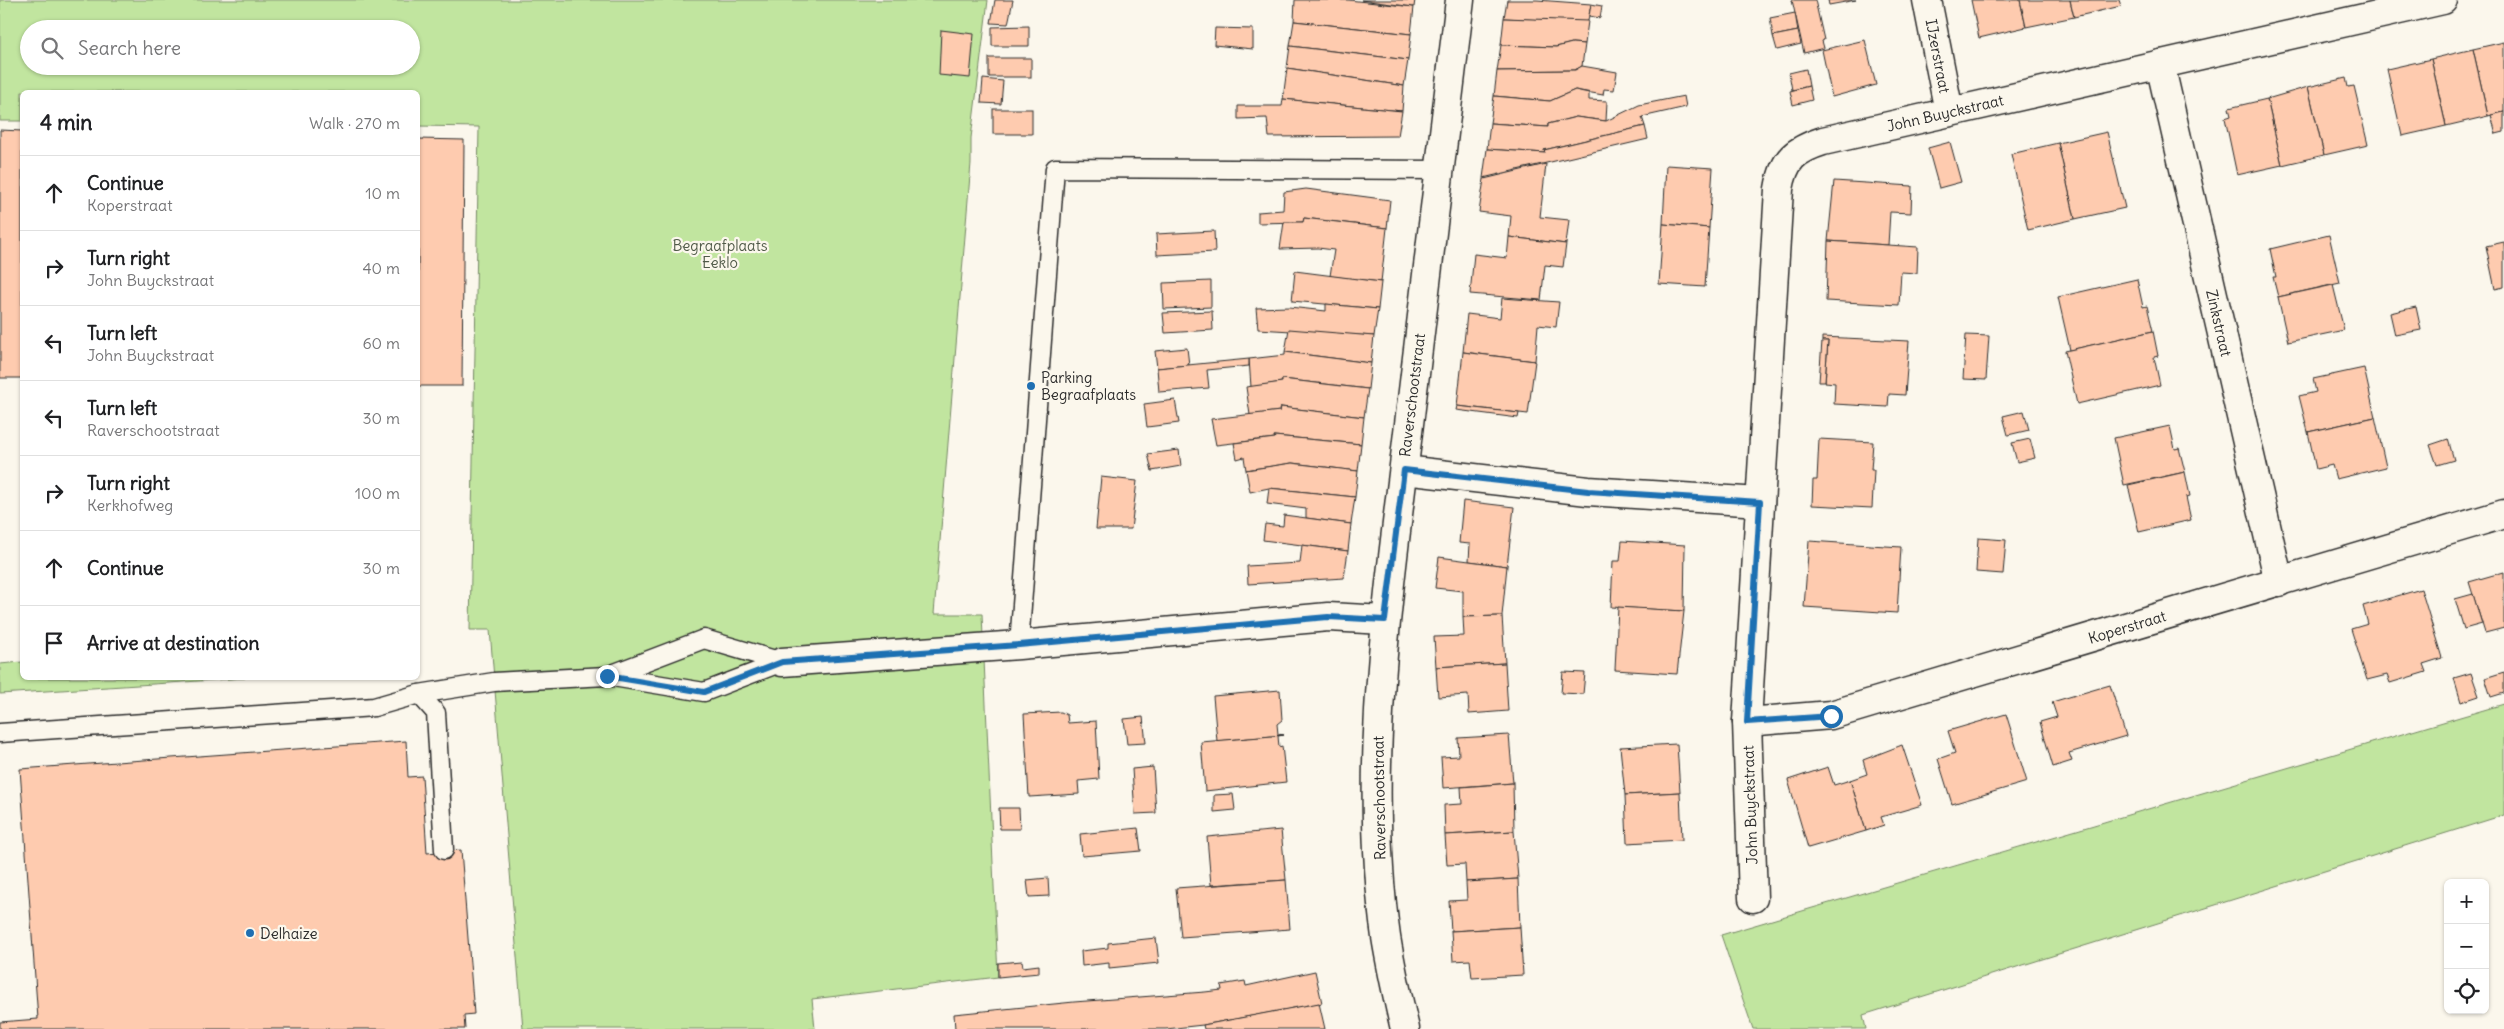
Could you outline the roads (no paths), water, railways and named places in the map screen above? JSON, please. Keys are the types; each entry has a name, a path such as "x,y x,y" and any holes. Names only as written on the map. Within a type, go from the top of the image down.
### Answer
{"street":[{"name":"Raverschootstraat","path":"1404,1029 1386,937 1378,819 1378,729 1385,620 1460,0"},
{"name":"IJzerstraat","path":"1926,0 1949,112"},
{"name":"John Buyckstraat","path":"1753,898 1747,722 1779,190 1784,168 1791,157 1808,146 1949,112 2443,0"},
{"name":"Zinkstraat","path":"2160,64 2279,582"},
{"path":"1404,470 1588,491 1760,502"},
{"name":"Koperstraat","path":"1747,722 1831,716 2504,514"},
{"path":"782,662 1019,645 1328,617 1385,620"}],"lane":[{"path":"1019,645 1055,168 1440,170"},
{"path":"607,676 704,639 782,662"},
{"path":"0,733 374,707 419,694 494,682 607,676 704,692 782,662"},
{"path":"419,694 436,714 444,850"}],"place":[{"name":"Parking Begraafplaats","path":"1031,386"},
{"name":"Delhaize","path":"250,933"}],"park label":[{"name":"Begraafplaats Eeklo","path":"720,254"}]}
